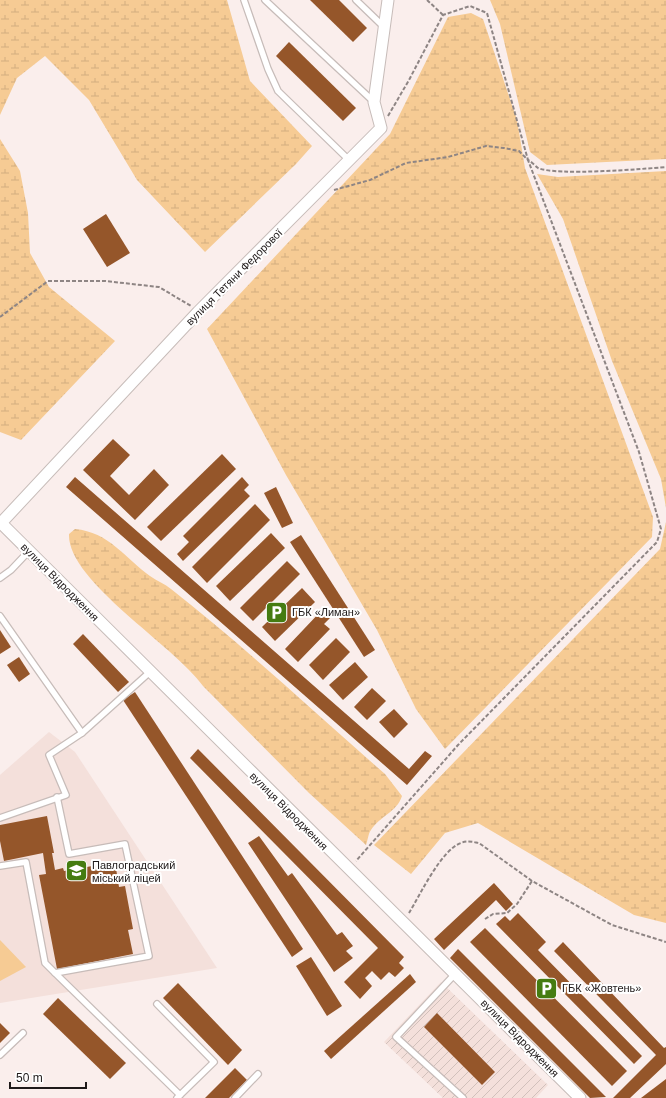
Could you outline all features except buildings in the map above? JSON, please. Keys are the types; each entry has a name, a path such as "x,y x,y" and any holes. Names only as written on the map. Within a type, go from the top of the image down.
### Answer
{"street":[{"path":"382,128 374,102 388,0"},
{"name":"вулиця Тетяни Федорової","path":"0,522 198,312 350,162 382,128"},
{"name":"вулиця Відродження","path":"0,522 580,1098"}],"lane":[{"path":"244,0 268,69 278,91 350,162"},
{"path":"265,0 374,102"},
{"path":"356,0 385,27"},
{"path":"0,578 12,570 29,551"},
{"path":"0,616 82,733"},
{"path":"0,818 66,795 49,755 82,733 151,671"},
{"path":"55,973 149,956 125,844 69,854 57,797"},
{"path":"0,866 26,862 44,963 179,1096 214,1062 157,1004"},
{"path":"455,974 396,1037 463,1098"},
{"path":"0,1055 22,1033"},
{"path":"235,1098 258,1074"}],"path":[{"path":"427,0 443,14"},
{"path":"349,870 458,745 657,542 661,528 639,452 528,160 487,13 470,6 443,14 382,128"},
{"path":"325,186 335,190 370,180 406,163 448,157 486,146 519,151 538,168 552,171 637,170 666,167"},
{"path":"0,317 48,281 105,281 159,288 173,294 198,312"},
{"path":"403,923 441,860 452,848 461,843 471,841 480,843 532,880 612,925 666,942"},
{"path":"485,919 493,914 507,913 516,904 532,880"}],"shaded area":[{"name":"Павлоградський міський ліцей","path":"49,732 75,752 217,968 0,1003 0,775"},
{"path":"441,982 548,1085 536,1098 443,1098 384,1042"}],"green space":[{"path":"0,0 227,0 250,81 312,146 296,164 205,252 137,180 89,100 45,56 17,78 0,115"},
{"path":"490,0 666,0 666,159 547,165 530,152 500,24"},
{"path":"471,13 483,19 517,120 525,168 653,517 652,537 445,749 416,709 377,630 286,475 207,329 390,134 448,17"},
{"path":"0,139 20,171 28,213 30,253 49,287 115,341 21,440 0,432"},
{"path":"666,171 666,508 661,479 612,361 563,219 537,174 558,177"},
{"path":"666,522 666,923 634,915 478,823 445,833 411,874 374,845 660,549"},
{"path":"75,529 87,531 107,540 150,576 171,589 199,611 385,774 402,796 396,806 371,830 366,845 309,793 189,670 103,592 85,572 73,552 69,534"},
{"path":"0,940 26,967 0,981"}],"place":[{"name":"ГБК «Лиман»","path":"276,612"},
{"name":"Павлоградський міський ліцей","path":"77,871"},
{"name":"ГБК «Жовтень»","path":"546,988"}]}
